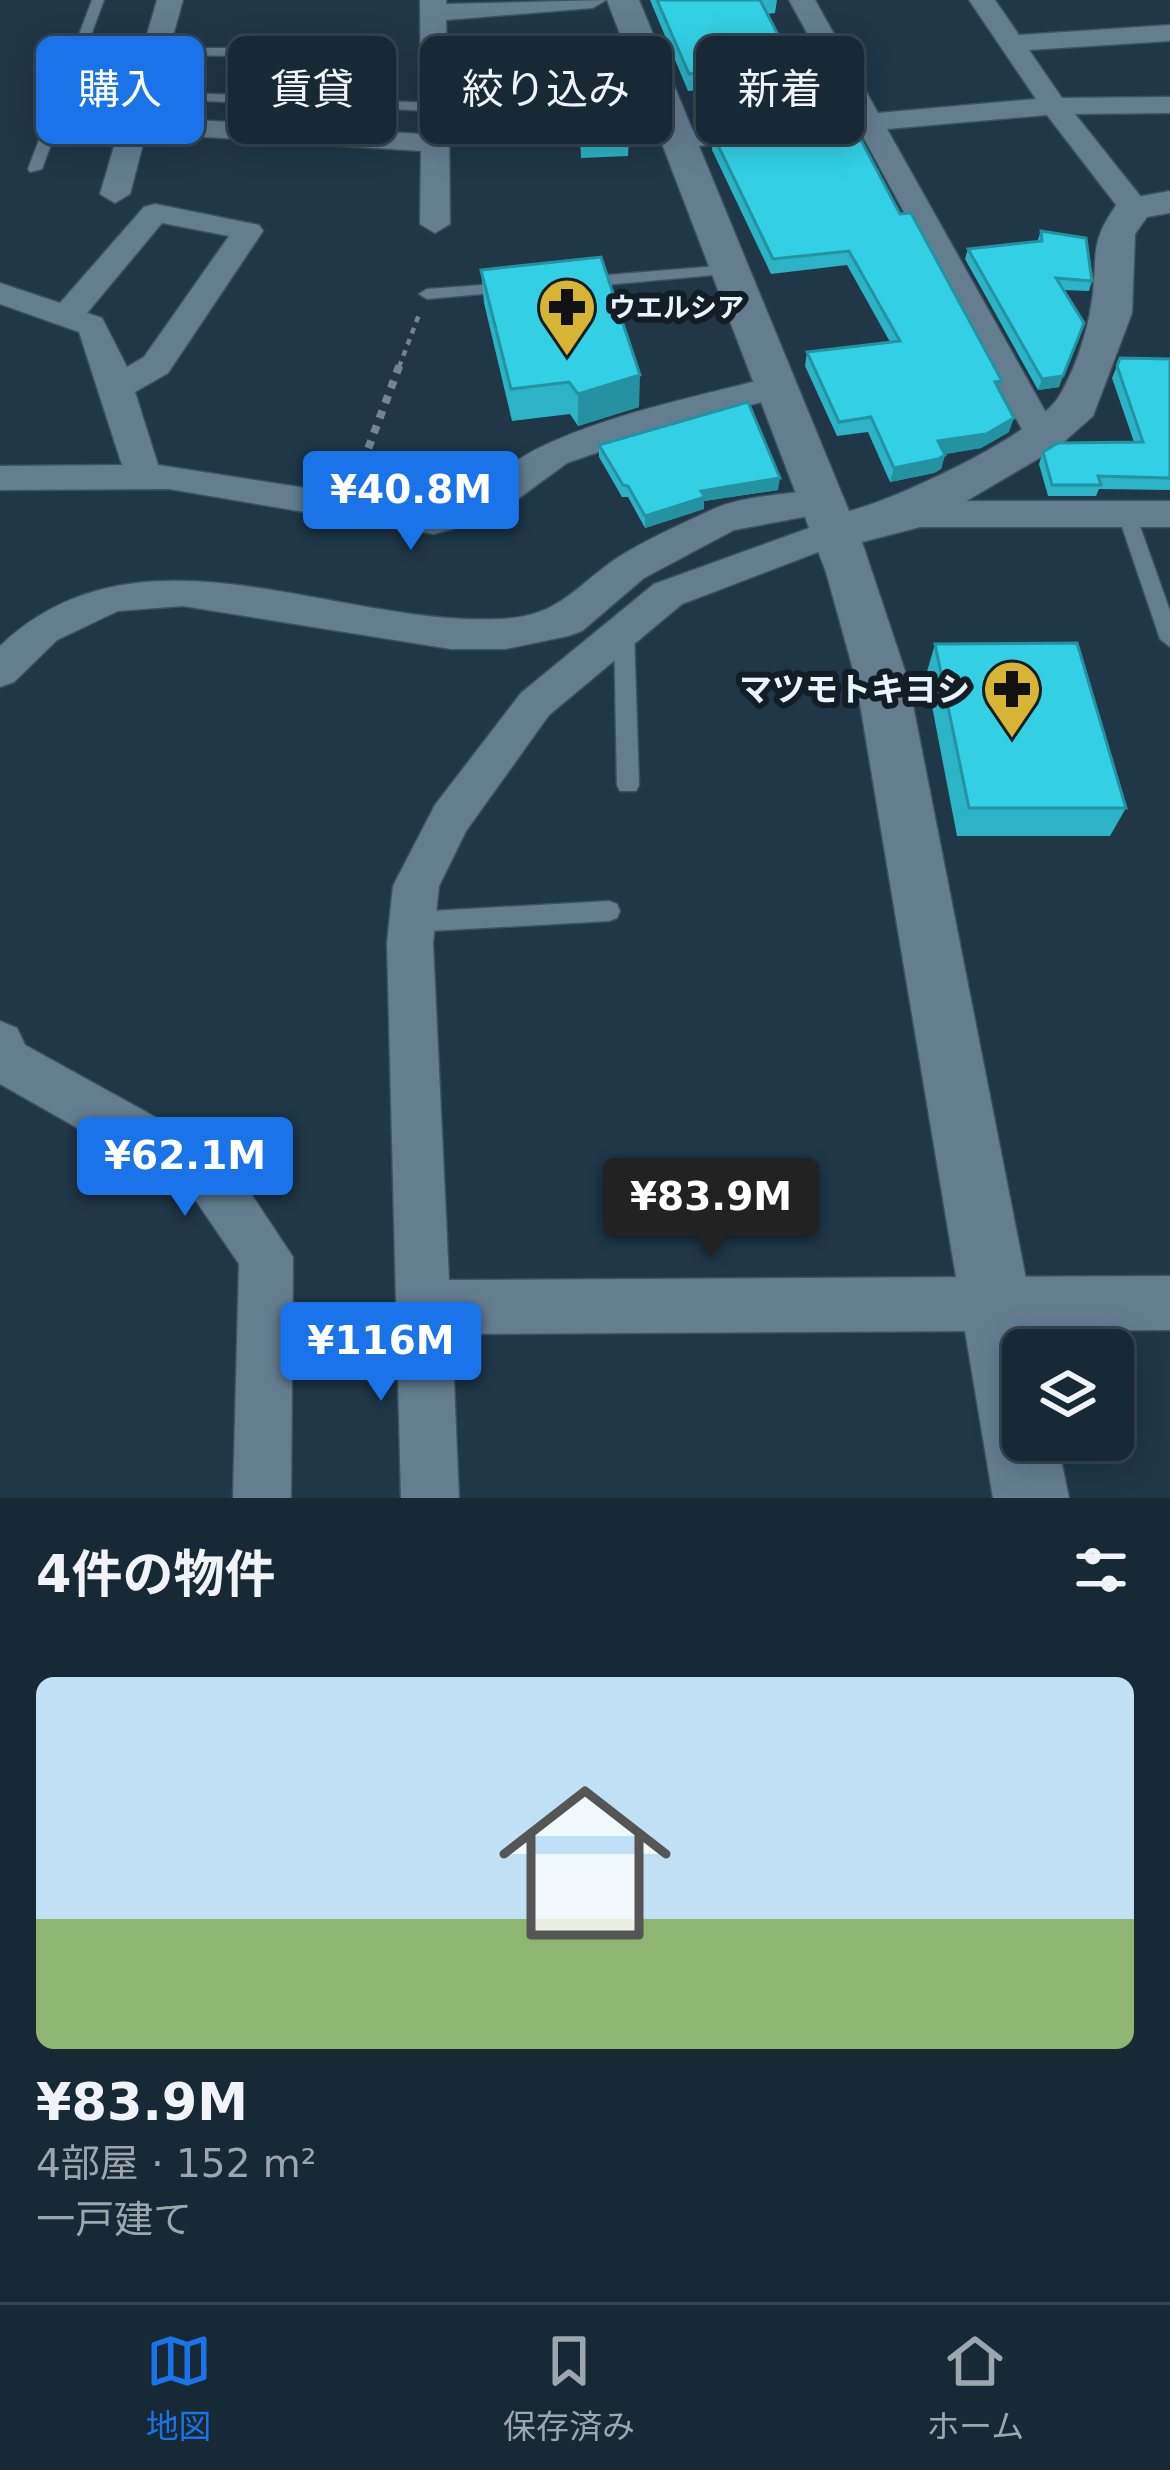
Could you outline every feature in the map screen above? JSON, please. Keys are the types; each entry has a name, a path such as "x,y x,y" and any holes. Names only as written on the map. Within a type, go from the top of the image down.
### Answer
{"street":[{"path":"158,36 170,0"},
{"path":"433,36 433,6 593,0"},
{"path":"623,0 828,517 882,680 1031,1498"},
{"path":"802,0 1042,436"},
{"path":"908,514 1042,436 1077,406 1092,376 1111,313 1115,234 1152,205 1054,106 982,0"},
{"path":"1011,43 1170,33"},
{"path":"672,133 816,127 1054,106 1170,105"},
{"path":"204,112 420,121"},
{"path":"115,194 129,144"},
{"path":"434,144 435,224"},
{"path":"66,316 154,213 248,231 156,365 116,388"},
{"path":"0,293 91,326 105,349 142,476"},
{"path":"1,472 142,476 434,521 478,509 555,454 665,416 776,387"},
{"path":"0,670 43,629 113,597 183,592 451,634 505,634 568,620 631,568 725,518 1170,514"},
{"path":"430,1498 412,922 416,886 450,818 535,704 668,594 828,517"},
{"path":"0,1044 4,1060 208,1174 266,1257 262,1498"},
{"path":"424,1307 1170,1303"}],"lane":[{"path":"35,169 98,0"},
{"path":"564,284 730,270"},
{"path":"427,294 541,285"},
{"path":"1127,515 1170,639"},
{"path":"624,631 628,785"},
{"path":"412,922 609,911"}],"path":[{"path":"347,505 427,294"}],"building":[{"path":"657,0 760,0 779,36 696,36 696,73 689,74"},
{"path":"717,144 863,144 900,214 911,213 1002,381 995,382 1014,418 986,434 938,441 945,455 938,459 894,468 871,417 839,422 807,352 900,341 849,251 773,259"},
{"path":"1041,231 1086,238 1092,281 1056,278 1084,323 1063,376 1042,379 968,249 1042,241"},
{"path":"601,257 640,375 578,394 569,382 511,389 481,270"},
{"path":"1120,358 1170,359 1170,478 1098,476 1101,485 1052,485 1043,452 1058,443 1143,442 1117,366"},
{"path":"748,402 780,478 701,491 705,497 645,516 599,445"},
{"path":"1077,643 1126,808 969,808 935,644"}],"place":[{"name":"ウエルシア","path":"567,358"},
{"name":"マツモトキヨシ","path":"1012,740"}]}
